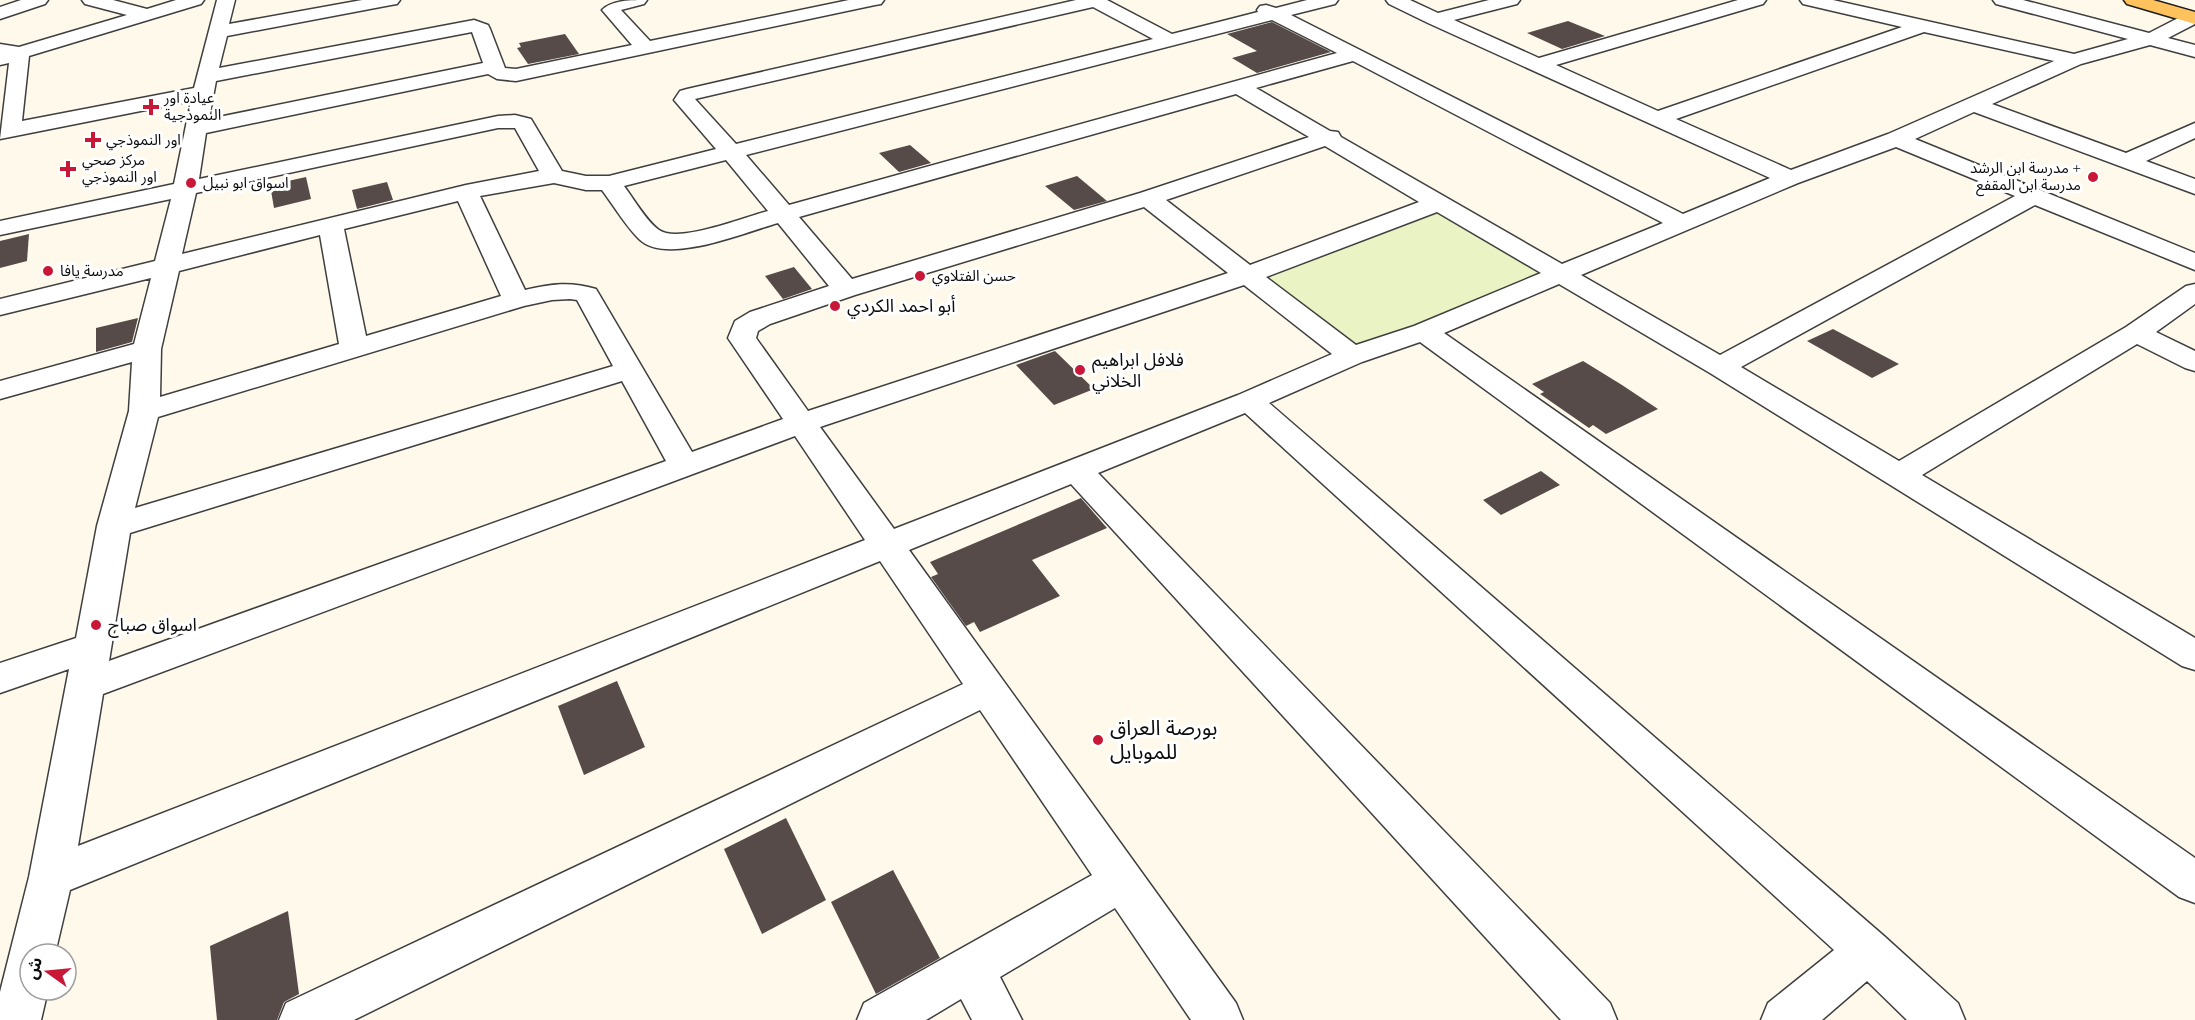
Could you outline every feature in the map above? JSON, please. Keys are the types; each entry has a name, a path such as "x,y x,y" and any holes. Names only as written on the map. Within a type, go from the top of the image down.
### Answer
{"main road":[{"path":"2133,0 2189,11"}],"street":[{"path":"0,13 39,0"},
{"path":"91,0 148,14"},
{"path":"0,59 195,0"},
{"path":"35,942 51,877 114,526 144,411 147,350 185,189 205,84 226,0"},
{"path":"218,32 391,0"},
{"path":"638,0 615,6 611,10 645,48"},
{"path":"20,53 5,131 205,84 474,26 481,29 498,73 516,75 875,0"},
{"path":"1246,0 1683,224"},
{"path":"0,307 523,180 554,176 586,183 609,183 1167,39 1275,15 1329,0"},
{"path":"1395,0 1790,178"},
{"path":"1435,19 1511,0"},
{"path":"1539,64 1757,0"},
{"path":"1809,0 2074,60"},
{"path":"2002,0 2154,38 2195,51"},
{"path":"846,289 731,152 684,100 687,96 1094,1 1167,39"},
{"path":"51,877 1249,401 1352,356 1424,332 1790,178 1896,139 2074,60 2154,38 2189,11"},
{"path":"1657,118 1922,26"},
{"path":"0,48 20,53"},
{"path":"609,183 649,235 664,242 688,241 1355,54"},
{"path":"197,128 494,67"},
{"path":"1239,87 1330,137 1560,275 1720,367 2195,656"},
{"path":"1972,104 2195,187"},
{"path":"0,228 498,122 515,121 523,124 554,176"},
{"path":"2128,161 2195,130"},
{"path":"1219,1020 1120,882 986,690 888,544 742,338 745,327 760,318 846,289 1148,198 1330,137"},
{"path":"1896,139 2032,197 2195,262"},
{"path":"466,192 516,300"},
{"path":"1720,367 2032,197"},
{"path":"1148,198 1352,356"},
{"path":"84,686 802,423 1247,274 1439,203"},
{"path":"331,225 354,349"},
{"path":"144,411 516,300 559,291 578,291 587,295 685,466"},
{"path":"1898,476 2136,333 2195,292"},
{"path":"1424,332 2195,883"},
{"path":"2136,333 2195,362"},
{"path":"0,390 147,350"},
{"path":"114,526 629,370"},
{"path":"1249,401 1868,951 1941,1020"},
{"path":"1076,469 1593,1020"},
{"path":"0,678 91,647"},
{"path":"303,1020 986,690"},
{"path":"881,1020 1120,882"},
{"path":"1785,1020 1868,951"},
{"path":"970,969 998,1020"},
{"path":"17,1020 21,1002"}],"green space":[{"path":"1439,203 1560,275 1352,356 1247,275"}],"building":[{"path":"1568,21 1605,36 1562,49 1527,33"},
{"path":"1272,22 1331,52 1257,73 1232,58 1257,51 1227,34"},
{"path":"565,34 579,54 528,64 517,48 521,47 519,43"},
{"path":"910,145 931,163 899,172 879,153"},
{"path":"1077,176 1107,201 1074,210 1045,186"},
{"path":"306,177 311,199 274,208 270,185"},
{"path":"387,182 393,200 357,209 352,190"},
{"path":"29,234 27,261 0,268 0,241"},
{"path":"794,267 812,289 783,299 765,276"},
{"path":"138,318 132,342 96,352 96,328"},
{"path":"1833,329 1899,364 1872,378 1807,341"},
{"path":"1055,351 1094,389 1054,405 1016,365"},
{"path":"1583,361 1658,409 1606,434 1593,425 1589,428 1540,394 1544,392 1532,384"},
{"path":"1541,471 1560,485 1501,515 1483,500"},
{"path":"1081,498 1107,528 1032,560 1060,596 980,632 974,622 966,626 931,577 938,574 930,562"},
{"path":"617,681 645,747 584,775 558,706"},
{"path":"786,818 826,900 762,934 724,849"},
{"path":"893,870 940,958 876,994 831,902"},
{"path":"288,911 299,994 284,1002 277,1020 217,1020 210,946"}],"place":[{"name":"عيادة اور النموذجية","path":"151,107"},
{"name":"اور النموذجي","path":"93,140"},
{"name":"مركز صحي اور النموذجي","path":"68,169"},
{"name":"مدرسة ابن الرشد + مدرسة ابن المقفع","path":"2093,177"},
{"name":"اسواق ابو نبيل","path":"191,183"},
{"name":"مدرسة يافا","path":"48,271"},
{"name":"حسن الفتلاوي","path":"920,276"},
{"name":"أبو احمد الكردي","path":"835,306"},
{"name":"فلافل ابراهيم الخلاني","path":"1080,370"},
{"name":"اسواق صباح","path":"96,625"},
{"name":"بورصة العراق للموبايل","path":"1098,740"}]}
